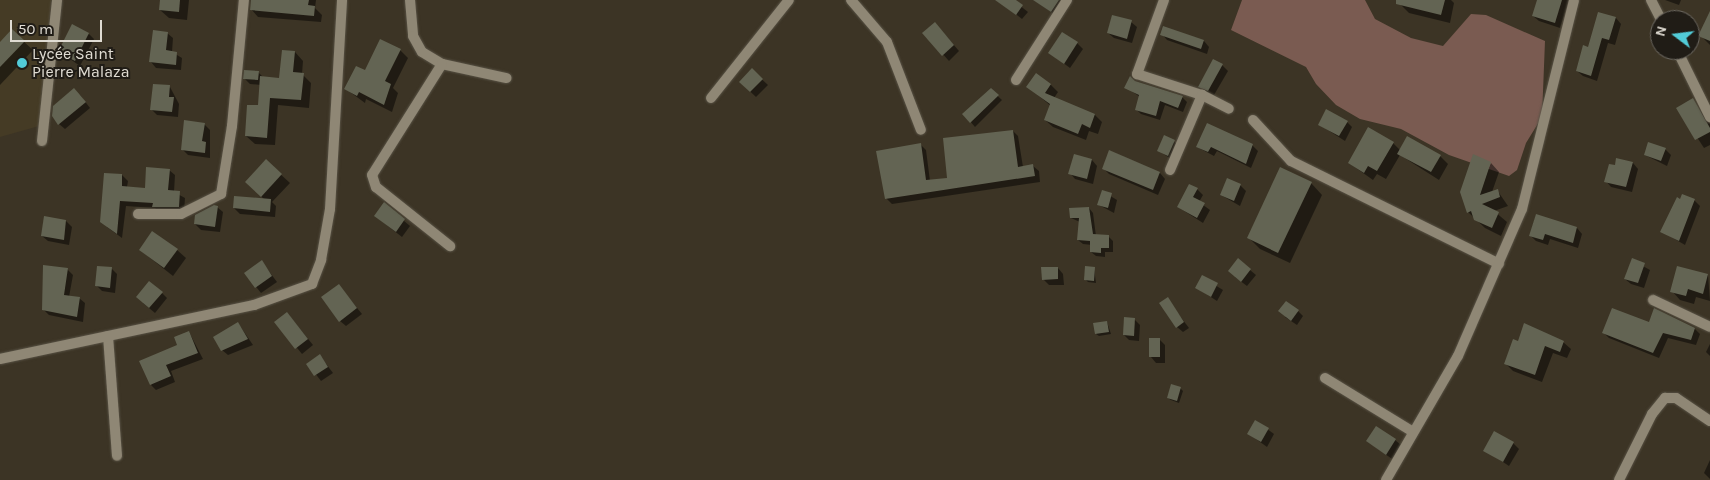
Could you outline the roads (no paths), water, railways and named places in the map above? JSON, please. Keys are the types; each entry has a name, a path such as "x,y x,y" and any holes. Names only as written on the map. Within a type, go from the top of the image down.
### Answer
{"street":[{"path":"42,141 57,0"},
{"path":"138,214 181,214 221,194 232,126 244,0"},
{"path":"0,359 254,305 312,284 321,260 330,209 342,0"},
{"path":"410,0 413,36 422,52 442,64 506,78"},
{"path":"712,98 789,0"},
{"path":"851,0 887,42 921,130"},
{"path":"1016,80 1067,0"},
{"path":"1164,0 1137,74 1202,95 1229,109"},
{"path":"1386,480 1458,356 1499,264 1527,191 1574,0"},
{"path":"1683,60 1707,101 1710,117"},
{"path":"442,64 372,175 376,187 450,246"},
{"path":"1170,170 1202,95"},
{"path":"1253,120 1291,161 1499,264"},
{"path":"1653,300 1710,327"},
{"path":"108,336 117,456"},
{"path":"1325,378 1413,432"},
{"path":"1619,480 1652,414 1665,398 1676,398 1710,421"}],"place":[{"name":"Lycée Saint Pierre Malaza","path":"22,63"}]}
